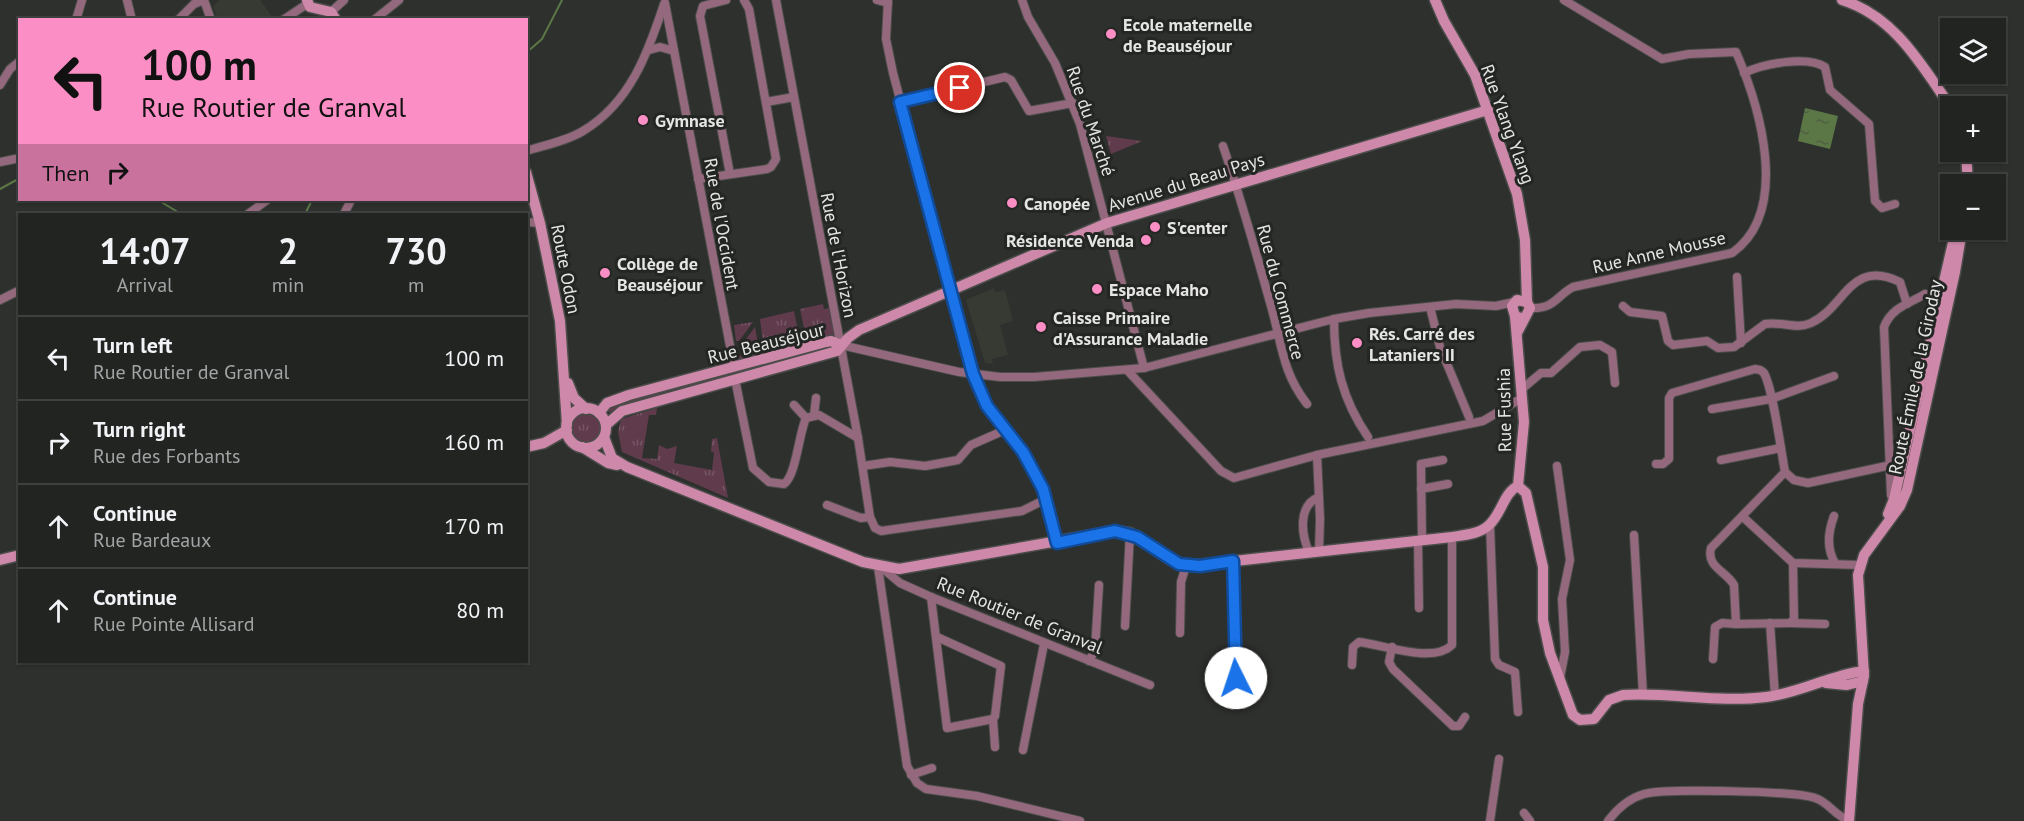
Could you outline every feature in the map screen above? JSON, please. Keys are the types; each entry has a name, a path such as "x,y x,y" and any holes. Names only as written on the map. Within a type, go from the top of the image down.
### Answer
{"street":[{"path":"76,18 81,0"},
{"path":"127,0 132,18"},
{"path":"180,18 194,4 204,0 210,18"},
{"path":"286,18 307,2 333,16 344,0"},
{"path":"376,18 399,0"},
{"path":"726,0 707,3 703,6 700,16 730,174"},
{"path":"698,179 766,169 775,163 776,153 749,9 744,0"},
{"name":"Rue de l'Horizon","path":"776,0 858,438 870,517"},
{"path":"877,0 888,2 886,39 900,102 973,374 987,406 1023,452 1046,497 1057,543"},
{"name":"Rue du Marché","path":"1022,0 1028,17 1055,63 1073,103 1144,368"},
{"name":"Rue Ylang Ylang","path":"1435,0 1444,21 1475,75 1517,194 1522,216 1526,267 1520,308"},
{"name":"Rue Anne Mousse","path":"1520,308 1546,307 1573,287 1732,253 1750,237 1763,197 1767,163 1762,128 1736,52 1689,54 1662,59 1564,0"},
{"path":"1842,0 1869,13 1897,34 1943,96"},
{"path":"528,150 584,130 615,105 630,85 649,50 665,1"},
{"name":"Rue de l'Occident","path":"665,1 753,468 769,482 784,484 791,478 801,429 810,416 816,398"},
{"path":"649,50 660,47 674,51"},
{"path":"1744,73 1762,64 1817,62 1825,67 1830,90 1869,124 1875,201 1882,208 1895,204"},
{"path":"0,85 18,63"},
{"path":"900,102 1007,78 1026,110 1033,111 1073,103"},
{"path":"766,102 794,97"},
{"name":"Avenue du Beau Pays","path":"841,345 856,332 950,289 1107,223 1488,110"},
{"name":"Rue du Commerce","path":"1223,146 1236,183 1290,381 1307,404"},
{"path":"0,162 18,158"},
{"name":"Route Odon","path":"528,179 540,223 560,321 567,428"},
{"path":"254,201 259,208"},
{"path":"250,213 266,201"},
{"path":"528,222 540,223"},
{"name":"Route Émile de la Giroday","path":"1884,526 1894,499 1954,240"},
{"name":"Route Émile de la Giroday","path":"1608,821 1621,807 1644,794 1677,790 1815,797 1840,818 1849,821 1858,704 1863,676 1857,585 1860,565 1884,526 1900,506 1907,490 1960,240"},
{"path":"1623,306 1630,312 1662,316 1668,340 1673,345 1707,341 1723,348 1734,347 1741,343 1765,324 1798,326 1814,322 1826,312 1848,286 1874,275 1900,282 1907,304"},
{"path":"1737,277 1741,343"},
{"path":"0,300 18,291"},
{"name":"Route Émile de la Giroday","path":"1889,513 1891,465 1882,338 1888,317 1925,294"},
{"path":"841,345 973,374 1034,377 1144,368 1334,319 1456,304 1520,308"},
{"path":"1430,307 1440,347 1469,417"},
{"name":"Rue Fushia","path":"1518,486 1523,433 1517,333 1520,308"},
{"path":"1334,319 1339,380 1346,399 1368,437"},
{"name":"Rue Beauséjour","path":"599,413 607,403 629,395 837,351 841,345"},
{"path":"1127,370 1227,476 1242,477 1317,455 1483,422 1522,394 1541,373 1551,373 1580,347 1600,345 1612,352 1615,383"},
{"path":"1656,464 1663,464 1669,459 1669,398 1677,390 1704,385 1755,369 1764,373 1785,472 1794,480 1808,483 1891,465"},
{"name":"Rue Beauséjour","path":"606,425 622,411 734,373"},
{"name":"Route Odon","path":"565,374 574,399 586,409"},
{"path":"1712,409 1770,399 1834,376"},
{"path":"794,405 810,416 825,418 858,438"},
{"path":"544,443 567,428 572,415 586,409 599,413 606,425 604,437 612,458 627,467"},
{"path":"567,428 579,446"},
{"path":"863,466 890,462 921,466 958,460 971,445 1005,430"},
{"path":"528,447 544,443 595,446 604,437"},
{"name":"Rue Routier de Granval","path":"579,446 608,463 627,467 880,567 899,569 1057,543 1108,531 1130,533 1125,626"},
{"path":"1721,460 1781,448"},
{"path":"1314,551 1319,497 1317,455"},
{"path":"1419,608 1422,462 1443,460"},
{"path":"1557,466 1570,560 1562,599 1565,652 1560,679"},
{"path":"1736,624 1734,585 1713,565 1710,552 1785,472"},
{"path":"1420,489 1448,484"},
{"path":"1130,533 1171,560 1186,566 1452,537 1483,530 1490,525 1511,491 1518,486 1526,493 1542,559 1545,631 1568,705 1573,716 1580,720 1594,719 1613,698 1643,695 1734,699 1774,696 1840,675 1863,676"},
{"path":"1314,551 1303,534 1306,506 1319,497"},
{"path":"827,505 861,518 870,517 875,528 880,531 1022,511 1038,503"},
{"path":"1834,516 1828,530 1829,543 1835,562"},
{"path":"1743,517 1793,563 1796,612 1790,623"},
{"path":"1490,525 1495,658 1499,665 1515,672 1518,712"},
{"path":"1634,535 1643,695"},
{"path":"1352,664 1355,643 1432,654 1446,651 1452,645 1452,537"},
{"path":"0,560 18,556"},
{"path":"1233,561 1236,678"},
{"path":"1793,563 1835,562 1860,565"},
{"path":"1180,633 1180,582 1186,566"},
{"path":"880,567 907,766 911,775 926,789 977,796 1080,821"},
{"name":"Rue Routier de Granval","path":"880,567 900,583 931,597 1150,685"},
{"path":"1089,661 1095,650 1099,585"},
{"path":"931,597 947,728 993,719"},
{"path":"1713,659 1714,627 1722,623 1825,624"},
{"path":"1770,623 1774,696"},
{"path":"937,637 1001,666 993,719 995,747"},
{"path":"1023,750 1044,644"},
{"path":"1392,647 1389,662 1393,669 1453,726 1459,726 1465,717"},
{"path":"1847,685 1863,676"},
{"path":"1811,685 1829,683 1847,685 1856,692 1858,704"},
{"path":"1490,821 1499,759"},
{"path":"911,775 932,768"},
{"path":"1524,813 1530,821"}],"shaded area":[{"path":"220,0 260,0 273,18 218,18 213,6"},
{"path":"994,288 995,292 1005,290 1013,321 1000,325 1008,355 992,359 993,364 985,363 966,300"}],"green space":[{"path":"1106,136 1142,141 1111,154"},
{"path":"823,304 824,309 829,308 834,336 807,342 800,309"},
{"path":"794,311 800,341 798,346 767,353 764,351 760,319"},
{"path":"753,322 739,341 736,341 734,325"},
{"path":"755,327 760,355 739,361 735,359 733,347 738,356 745,355 743,343"},
{"path":"797,354 798,358 684,390 681,387"},
{"path":"660,392 660,395 610,412 607,411 608,407"},
{"path":"657,408 656,415 649,415 642,458 657,459 659,445 667,449 677,446 674,463 712,470 714,453 711,451 712,439 717,438 728,498 622,452 618,432 621,419"},
{"path":"586,412 597,417 602,428 597,439 586,444 575,439 570,428 575,417"}],"water":[{"path":"1805,108 1838,116 1830,149 1798,141"}],"waterway":[{"path":"528,51 542,39 562,0"},
{"path":"0,189 18,179"},
{"path":"160,201 179,213"},
{"path":"306,213 312,201"}],"place":[{"name":"Ecole maternelle de Beauséjour","path":"1111,34"},
{"name":"Gymnase","path":"643,120"},
{"name":"Canopée","path":"1012,203"},
{"name":"S'center","path":"1155,227"},
{"name":"Résidence Venda","path":"1146,240"},
{"name":"Collège de Beauséjour","path":"605,273"},
{"name":"Espace Maho","path":"1097,289"},
{"name":"Caisse Primaire d'Assurance Maladie","path":"1041,327"},
{"name":"Rés. Carré des Lataniers II","path":"1357,343"}],"route":[{"path":"960,88 900,102 973,374 983,399 1023,452 1037,479 1046,497 1057,543 1108,531 1124,531 1171,560 1186,566 1233,561 1235,589 1233,637 1236,678"}]}
